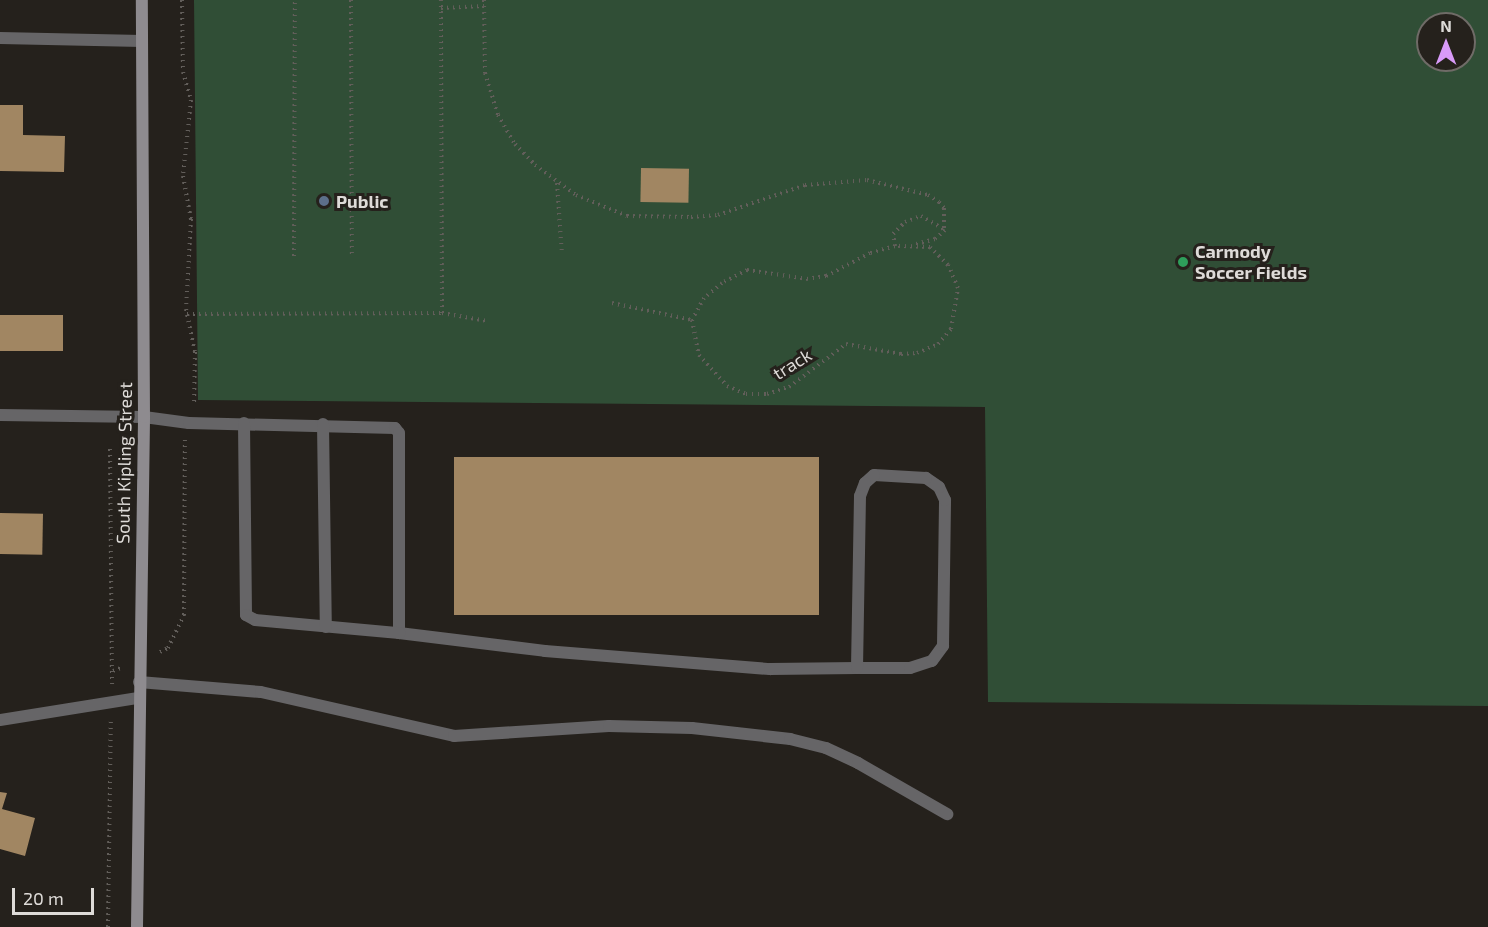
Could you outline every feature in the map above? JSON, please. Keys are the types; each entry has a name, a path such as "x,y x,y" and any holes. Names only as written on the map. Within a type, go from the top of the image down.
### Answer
{"street":[{"name":"South Kipling Street","path":"137,927 138,698 144,417 142,0"},
{"path":"0,38 142,40"},
{"path":"0,415 144,417 189,423 384,424 399,433 399,633"},
{"path":"244,423 246,615 255,620 399,633 544,651 770,669 910,668 932,661 943,646 945,500 939,487 926,478 874,475 865,483 860,496 857,668"},
{"path":"322,424 326,627"},
{"path":"139,682 261,692 454,736 609,726 692,729 790,739 826,748 947,814"},
{"path":"0,720 138,698"}],"path":[{"path":"168,648 184,615 183,449 195,402 195,352 187,314 192,246 183,176 191,100 183,72 182,0"},
{"path":"294,256 295,0"},
{"path":"351,0 352,256"},
{"path":"441,0 442,313"},
{"path":"484,0 485,73 495,107 515,144 557,182 576,195 627,216 691,217 718,215 805,185 867,180 928,195 939,202 944,208 945,230"},
{"path":"441,8 484,6"},
{"path":"557,182 562,254"},
{"path":"896,246 893,234 905,222 921,216 945,230"},
{"path":"912,245 934,239 945,230"},
{"path":"612,303 692,320 704,298 747,270 808,279 826,276 870,253 896,246 930,247 934,239"},
{"name":"track","path":"692,320 699,355 709,370 727,386 746,394 767,394 789,387 846,344 879,352 918,353 938,344 951,329 958,302 958,288 948,265 930,247"},
{"path":"187,314 442,313 487,321"},
{"path":"110,449 113,671"},
{"path":"108,927 110,740"}],"green space":[{"path":"194,0 1488,0 1488,706 988,702 985,407 198,400"}],"building":[{"path":"0,105 23,105 23,135 65,136 64,172 0,171"},
{"path":"641,168 689,169 688,203 640,202"},
{"path":"0,315 63,315 63,351 0,351"},
{"path":"454,457 819,457 819,615 454,615"},
{"path":"0,513 43,514 42,555 0,554"},
{"path":"0,792 7,793 2,809 35,818 25,856 0,849"}],"place":[{"name":"Public","path":"324,201"},
{"name":"Carmody Soccer Fields","path":"1183,262"}]}
